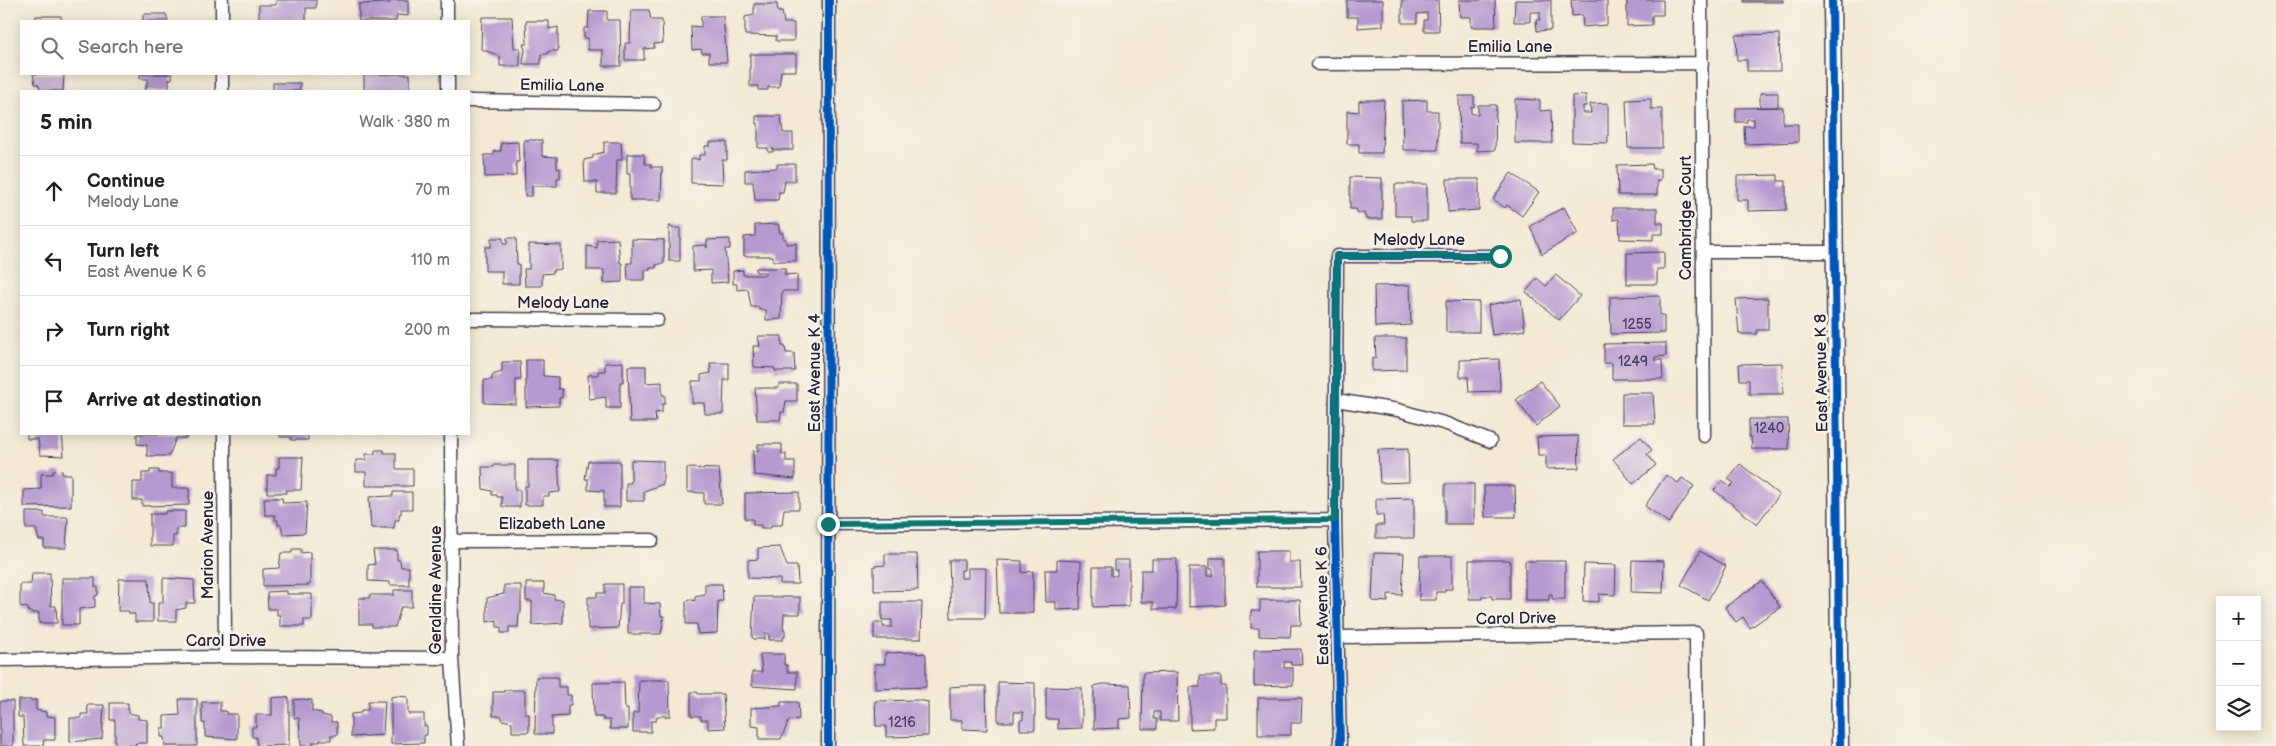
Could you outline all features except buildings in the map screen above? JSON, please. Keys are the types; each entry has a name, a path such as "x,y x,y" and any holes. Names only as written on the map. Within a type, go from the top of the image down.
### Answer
{"street":[{"path":"222,0 222,20"},
{"path":"447,0 447,20"},
{"name":"East Avenue K 4","path":"828,746 829,0"},
{"name":"Cambridge Court","path":"1701,0 1704,436"},
{"name":"East Avenue K 8","path":"1832,0 1840,746"},
{"name":"Emilia Lane","path":"1318,64 1702,63"},
{"path":"222,75 222,90"},
{"path":"448,75 448,90"},
{"name":"Emilia Lane","path":"470,101 654,104"},
{"path":"1703,252 1834,252"},
{"name":"Melody Lane","path":"1337,256 1500,256"},
{"name":"East Avenue K 6","path":"1337,256 1335,520 1340,746"},
{"name":"Melody Lane","path":"470,319 657,320"},
{"path":"1336,400 1398,410 1447,424 1490,441"},
{"name":"Marion Avenue","path":"224,435 224,657"},
{"name":"Geraldine Avenue","path":"451,435 452,658 458,746"},
{"path":"828,524 1335,520"},
{"name":"Elizabeth Lane","path":"452,541 652,540"},
{"name":"Carol Drive","path":"1338,637 1696,633 1697,746"},
{"name":"Carol Drive","path":"0,660 224,657 452,658"}],"cycle path":[{"path":"828,746 829,0"},
{"path":"1832,0 1840,746"},
{"path":"1340,746 1335,520 1337,256 1500,256"}],"route":[{"path":"828,524 1335,520 1337,256 1500,256"}]}
